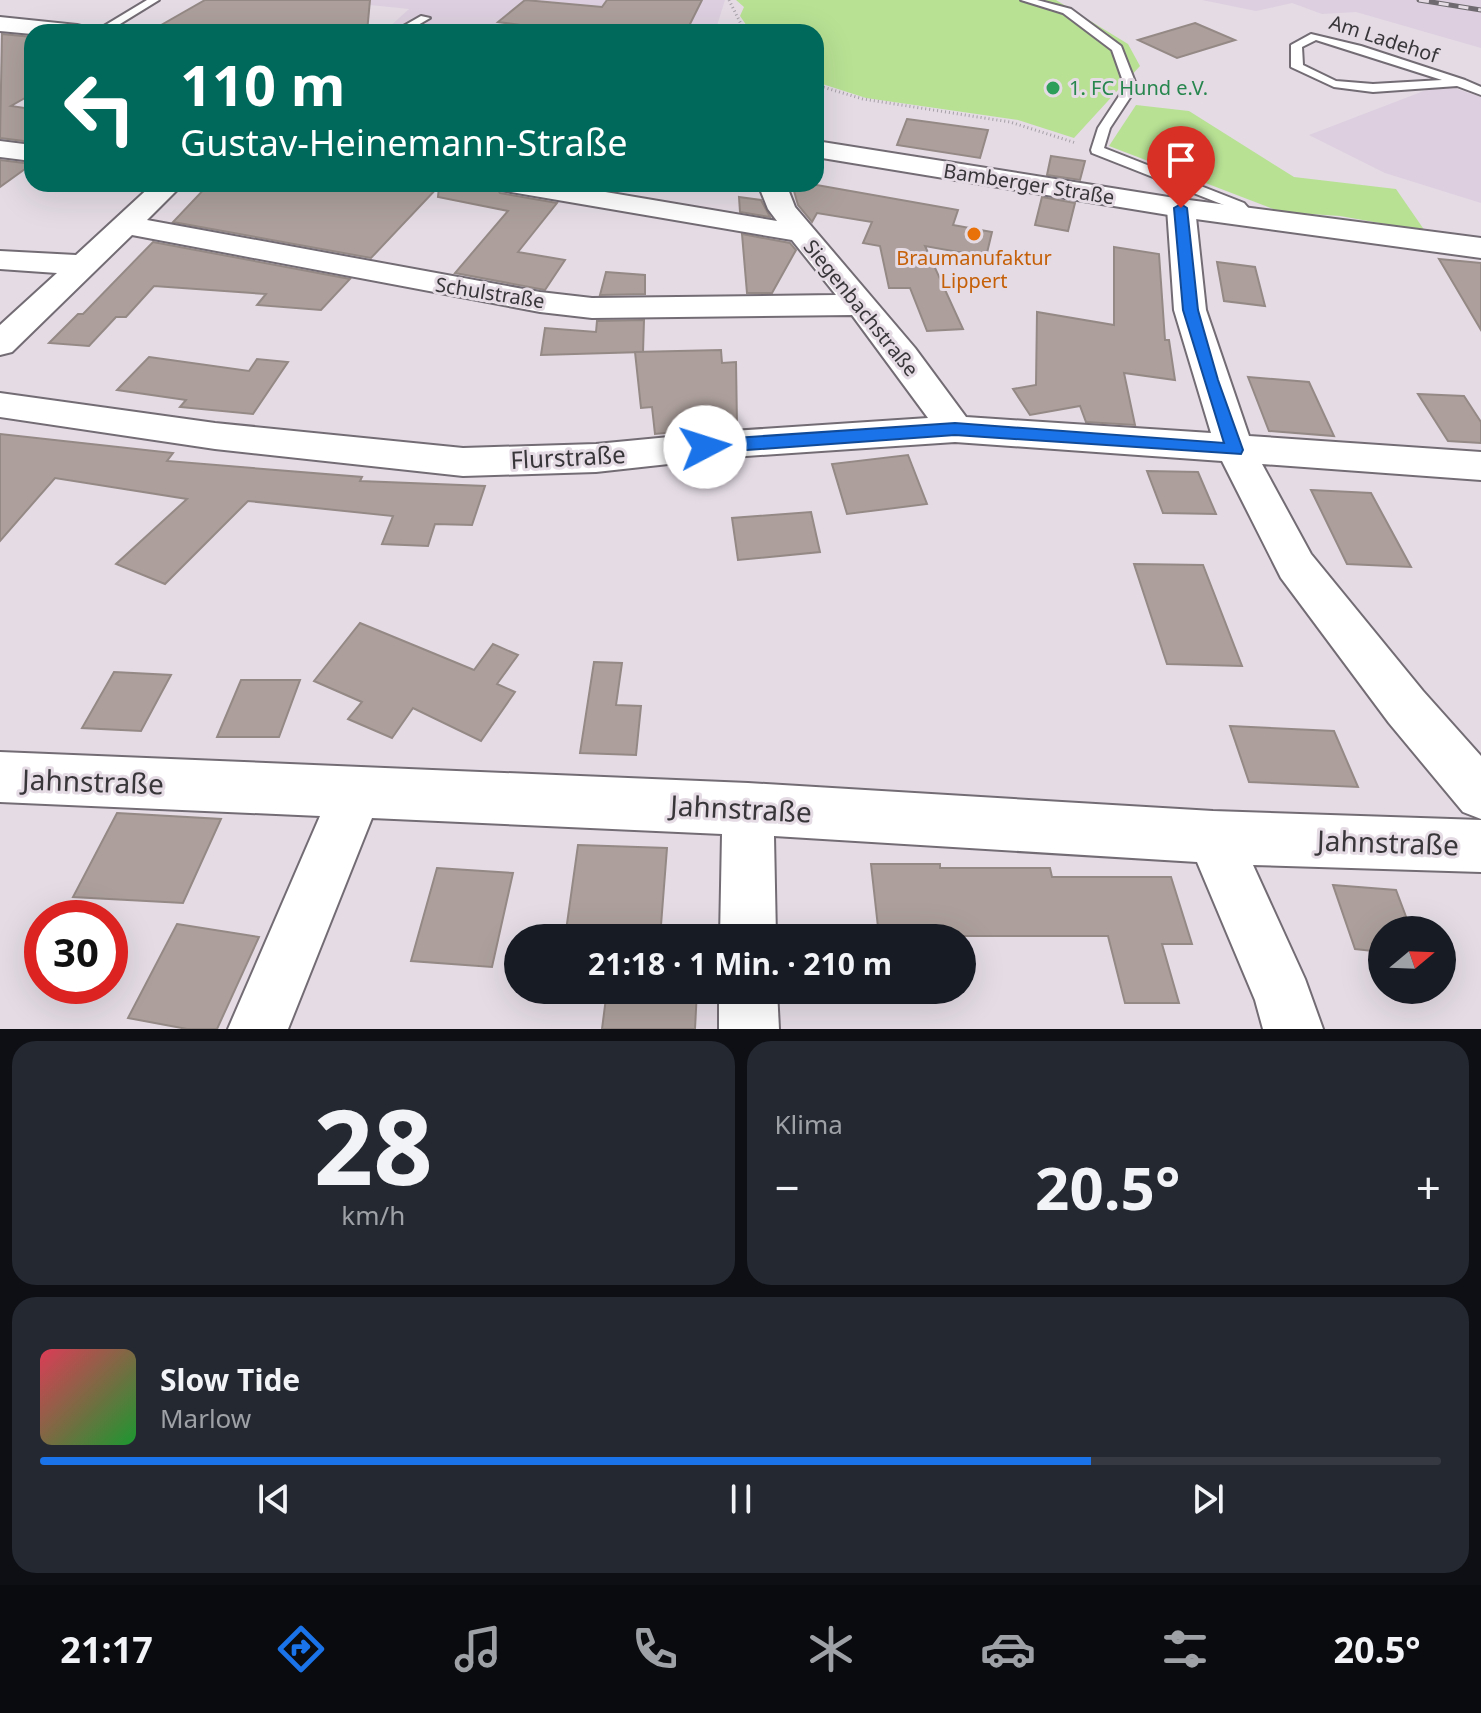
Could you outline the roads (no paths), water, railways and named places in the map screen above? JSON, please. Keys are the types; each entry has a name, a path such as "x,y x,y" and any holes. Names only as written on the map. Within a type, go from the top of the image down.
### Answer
{"street":[{"path":"0,24 24,26"},
{"path":"0,149 24,152"},
{"name":"Bamberger Straße","path":"824,150 1181,208 1481,248"},
{"path":"0,344 161,192"},
{"path":"556,192 766,229 799,232"},
{"name":"Siegenbachstraße","path":"775,192 782,209 799,232 903,356 955,429"},
{"path":"1181,208 1190,310 1235,450 1296,566 1406,707 1481,794"},
{"name":"Schulstraße","path":"126,225 540,302 592,308 859,305"},
{"path":"0,260 83,265"},
{"name":"Flurstraße","path":"0,405 215,436 463,462 596,458 732,444 955,429 1481,466"},
{"name":"Jahnstraße","path":"0,777 748,809 1213,837 1481,846"},
{"path":"258,1029 356,793"},
{"path":"748,809 748,924"},
{"path":"1213,837 1278,985 1293,1029"},
{"path":"748,1004 749,1029"}],"lane":[{"path":"113,24 154,0"},
{"path":"1026,0 1067,11 1117,48 1131,87 1104,128 1097,150 1239,206 1249,217"},
{"path":"413,24 425,18"},
{"name":"Am Ladehof","path":"1461,82 1373,88 1334,84 1297,67 1296,45 1315,36 1461,82 1481,91"}],"railway":[{"path":"1419,0 1481,10"}],"place":[{"name":"1. FC Hund e.V.","path":"1053,88"},
{"name":"Braumanufaktur Lippert","path":"974,234"}]}
